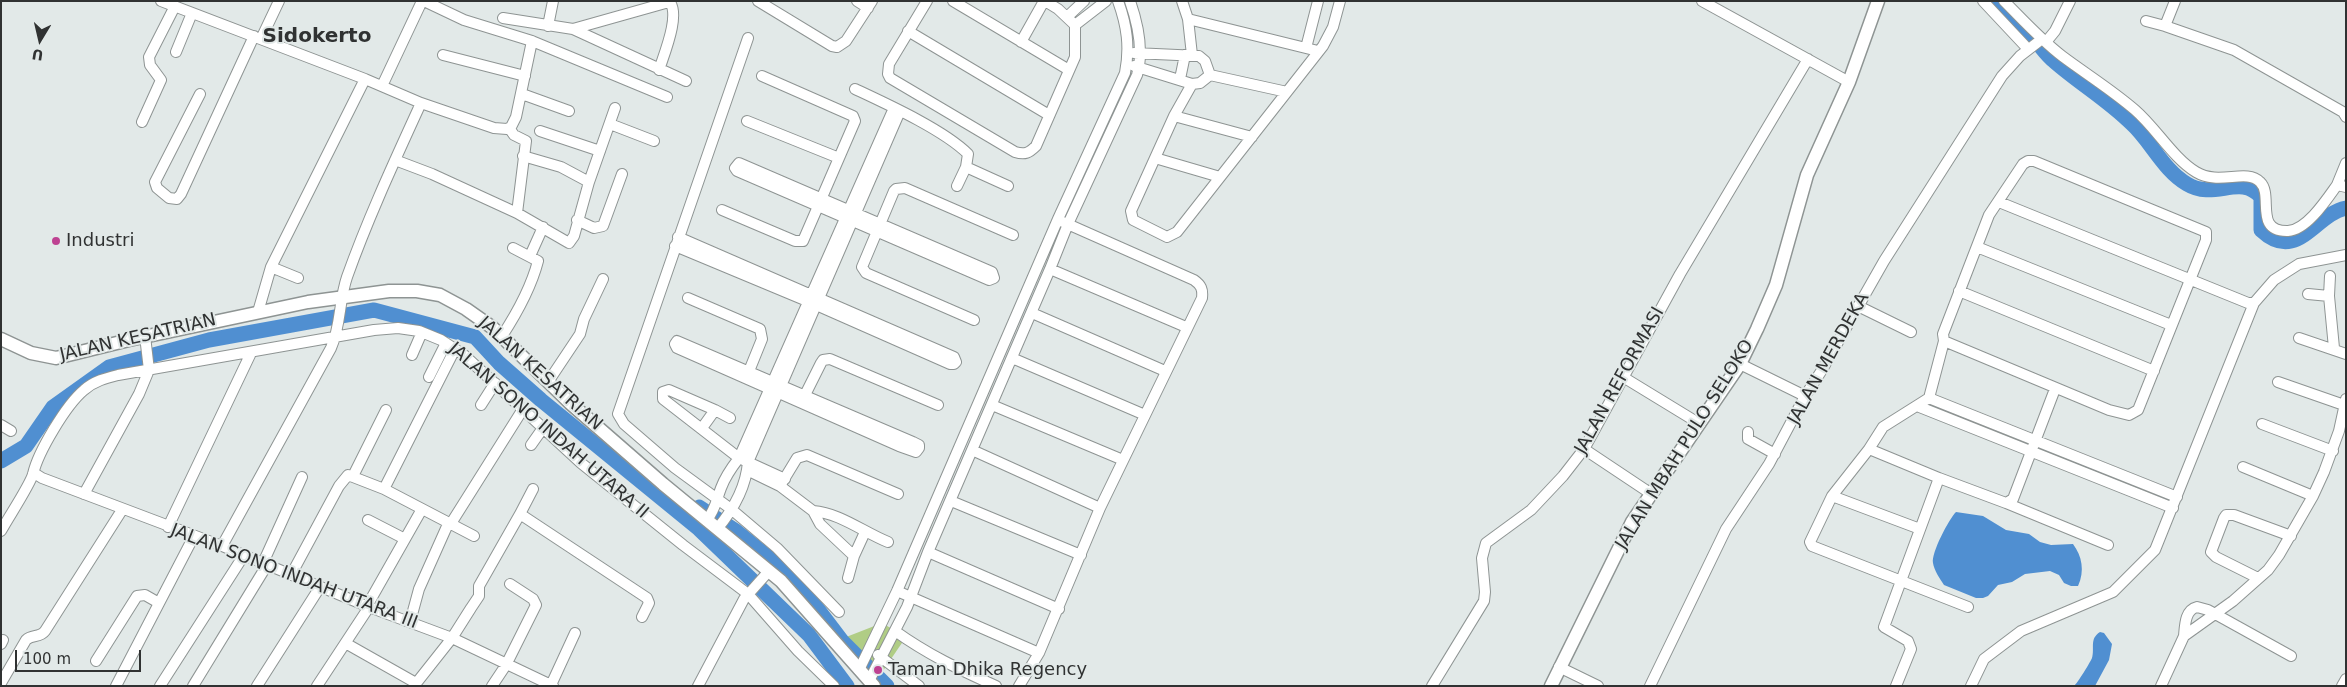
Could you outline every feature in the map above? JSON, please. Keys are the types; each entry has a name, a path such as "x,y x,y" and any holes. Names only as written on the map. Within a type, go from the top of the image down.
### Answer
{"street":[{"path":"161,1 365,79 421,103 498,129 509,128 514,122 522,94 532,41"},
{"path":"200,94 155,182 157,188 171,198 179,198 184,189 257,37 279,1"},
{"path":"382,86 423,1 464,20 532,41 667,97"},
{"path":"548,26 553,1"},
{"path":"758,1 832,46 837,47 846,41 870,4 857,1"},
{"path":"927,1 889,64 888,74 890,78 1015,152 1022,154 1030,152 1036,146 1070,70 1075,57 1071,21 1084,1"},
{"path":"953,1 1070,70"},
{"path":"1020,42 1045,1 1058,9 1071,21"},
{"path":"1071,21 1106,1"},
{"path":"875,674 909,602 928,552 1032,314 1050,269 1058,219 1110,135 1140,67 1141,53 1135,17 1130,1"},
{"path":"1180,79 1188,55 1188,20 1182,1"},
{"path":"1192,84 1174,116 1132,207 1131,216 1133,220 1167,236 1177,232 1318,51 1333,27 1340,1"},
{"path":"1702,1 1849,82"},
{"name":"JALAN MBAH PULO SELOKO","path":"1551,686 1632,522 1650,493 1700,424 1740,364 1776,285 1806,175 1849,82 1878,1"},
{"path":"1983,1 2037,44 2137,111 2189,167 2215,179 2245,175 2255,178 2265,189 2266,217 2269,223 2276,227 2288,231 2297,228 2314,216 2341,186 2346,163"},
{"path":"2004,1 2037,44"},
{"name":"JALAN MERDEKA","path":"1650,686 1726,529 1775,454 1805,396 1884,260 1972,120 2002,76 2055,30 2070,1"},
{"path":"2165,26 2175,1"},
{"path":"573,29 669,2 672,5 674,17 659,70"},
{"path":"919,686 875,674 864,661 950,471 993,369 1057,234 1068,224 1099,130 1127,59 1125,21 1120,2"},
{"path":"1306,48 1316,2"},
{"path":"142,122 161,80 150,65 149,57 174,6"},
{"path":"176,52 192,13"},
{"path":"503,18 573,29 686,81"},
{"path":"1188,20 1318,51"},
{"path":"2146,21 2234,50 2345,112"},
{"path":"908,31 1049,114"},
{"path":"748,38 618,414 624,424 717,504 777,548 839,612"},
{"path":"1127,59 1141,53 1188,55 1205,61 1210,75"},
{"path":"443,55 525,76"},
{"path":"1127,59 1140,67 1192,84 1200,83 1210,75"},
{"name":"JALAN REFORMASI","path":"1433,686 1484,601 1486,592 1482,558 1486,543 1531,510 1563,476 1584,449 1680,274 1808,59"},
{"path":"1210,75 1287,92"},
{"path":"722,210 799,243 806,238 855,121 853,116 762,76"},
{"path":"258,312 271,267 365,79"},
{"path":"855,89 897,110 965,150 969,158 958,186"},
{"path":"522,94 569,111"},
{"path":"222,546 336,335 341,302 362,238 421,103"},
{"path":"396,160 517,212 569,243 573,239 589,182 615,108"},
{"path":"713,523 721,488 745,463 775,387 897,110"},
{"path":"1174,116 1252,137"},
{"path":"747,121 839,158"},
{"path":"610,124 654,141"},
{"path":"509,128 514,135 525,140 522,186 517,212"},
{"path":"540,130 600,151"},
{"path":"1099,130 1110,135"},
{"path":"523,156 561,168 589,182"},
{"path":"1155,158 1220,176"},
{"path":"1944,341 2055,389 2109,410 2129,415 2138,410 2206,240 2206,232 2034,161 2028,161 2023,164 1989,215 1943,334 1944,341 1929,398 1882,427 1869,449 1832,496 1810,542 1812,546 1968,607"},
{"path":"966,167 1008,186"},
{"path":"577,220 594,228 603,226 622,174"},
{"path":"763,177 944,256"},
{"path":"974,320 866,273 862,267 894,191 896,188 904,188 1013,235"},
{"path":"1999,202 2254,304"},
{"path":"1019,686 1039,653 1100,508 1186,327 1202,298 1203,291 1200,284 1058,219"},
{"path":"530,256 543,227"},
{"path":"676,242 891,334 950,364 956,362 954,357 891,334"},
{"path":"1977,246 2171,325"},
{"path":"502,336 515,315 538,261 514,248"},
{"path":"1971,686 1984,659 2021,631 2113,592 2155,550 2178,497 2254,304 2274,280 2299,264 2346,255"},
{"path":"271,267 298,278"},
{"path":"1050,269 1186,327"},
{"path":"2330,276 2329,296 2334,348"},
{"path":"548,382 580,334 584,319 603,279"},
{"name":"JALAN KESATRIAN","path":"1,339 31,353 51,358 146,340 258,312 341,302 404,291 440,295 466,309 502,336 577,409 713,523 801,602 864,661 875,674"},
{"path":"1959,291 2154,371"},
{"path":"2308,294 2329,296"},
{"path":"688,298 760,329 762,339 747,375"},
{"path":"1858,306 1911,332"},
{"path":"1032,314 1165,371"},
{"name":"JALAN SONO INDAH UTARA II","path":"1,531 34,473 39,456 70,406 84,389 96,381 149,368 252,353 336,335 389,328 410,329 422,332 450,346 495,383 614,490 751,590 805,658 834,686"},
{"path":"412,355 422,332"},
{"path":"2299,338 2334,348 2346,354"},
{"path":"84,494 139,394 149,368 146,340"},
{"path":"747,375 680,341 675,342 677,348 747,375 871,429"},
{"path":"429,377 450,346"},
{"path":"384,489 450,346"},
{"path":"168,527 252,353"},
{"path":"1012,358 1145,415"},
{"path":"803,399 823,360 830,359 938,405"},
{"path":"1740,364 1805,396"},
{"path":"993,369 1005,374"},
{"path":"1623,377 1700,424"},
{"path":"988,382 1000,386"},
{"path":"2184,636 2215,614 2268,570 2291,536 2313,496 2333,451 2345,402 2278,382"},
{"path":"481,405 495,383"},
{"path":"2006,503 2013,499 2055,389"},
{"path":"730,418 669,390 663,392 663,398 745,463 783,482 813,511 820,524 854,556"},
{"path":"1929,398 2178,497"},
{"path":"992,406 1123,460"},
{"path":"1917,406 2173,508"},
{"path":"353,476 386,410"},
{"path":"410,622 419,589 449,524 523,410"},
{"path":"702,428 715,410"},
{"path":"2262,424 2333,451"},
{"path":"1,425 11,431"},
{"path":"531,445 543,428"},
{"path":"1748,432 1748,439 1775,454"},
{"path":"1584,449 1650,493"},
{"path":"1869,449 2108,544"},
{"path":"972,450 1100,508"},
{"path":"783,482 797,458 807,455 898,494"},
{"path":"713,523 728,513 746,480 745,463"},
{"path":"2243,467 2313,496"},
{"path":"950,471 961,475"},
{"name":"JALAN SONO INDAH UTARA III","path":"34,473 42,478 122,510 222,546 368,607 452,638 506,666 552,685"},
{"path":"291,575 339,486 348,475 384,489 474,536"},
{"path":"193,686 265,564 302,477"},
{"path":"1896,686 1911,649 1908,641 1884,627 1939,478"},
{"path":"347,644 415,684 452,638 479,596 479,586 533,490"},
{"path":"1832,496 1920,529"},
{"path":"951,500 1081,555"},
{"path":"320,685 347,644 422,508"},
{"path":"1,683 26,640 30,637 42,635 45,631 122,510"},
{"path":"813,511 827,512 888,542"},
{"path":"520,514 647,598 649,603 642,617"},
{"path":"2258,578 2216,557 2211,552 2226,516 2234,515 2291,536"},
{"path":"368,520 404,539"},
{"path":"848,578 854,556 865,532"},
{"path":"116,686 194,536"},
{"path":"928,552 1059,609"},
{"path":"160,686 244,555"},
{"path":"699,685 751,590 767,573"},
{"path":"492,686 506,666 536,605 533,599 510,584"},
{"path":"258,686 320,587"},
{"path":"96,661 136,597 144,595 159,603"},
{"path":"894,596 1039,653"},
{"path":"2161,686 2184,636 2188,614 2194,607 2215,614 2290,656"},
{"path":"895,631 927,653 996,686"},
{"path":"552,685 575,633"},
{"path":"1560,667 1598,686"},
{"path":"2342,686 2346,679"}],"green space":[{"path":"882,623 906,637 874,684 836,641"}],"water":[{"path":"1956,512 1983,516 2006,530 2029,534 2040,542 2051,545 2073,544 2082,564 2078,586 2064,583 2059,575 2050,571 2025,574 2012,582 1998,585 1988,596 1983,598 1976,598 1944,585 1937,574 1933,558 1941,536"},
{"path":"2100,632 2104,633 2112,644 2109,660 2095,686 2074,686 2091,660 2093,641"}],"waterway":[{"path":"1996,1 2051,59 2131,123 2171,171 2187,184 2207,190 2236,187 2245,187 2253,190 2261,197 2261,230 2274,239 2285,242 2296,240 2335,212 2346,208"},
{"path":"1,461 26,446 53,407 109,367 209,340 374,310 475,337 499,363 541,400 699,529 809,635 847,686"},
{"path":"699,507 736,531 795,579 842,641 887,686"}],"place":[{"name":"Industri","path":"56,241"},
{"name":"Taman Dhika Regency","path":"878,670"}],"district":[{"name":"Sidokerto","path":"317,37"}]}
